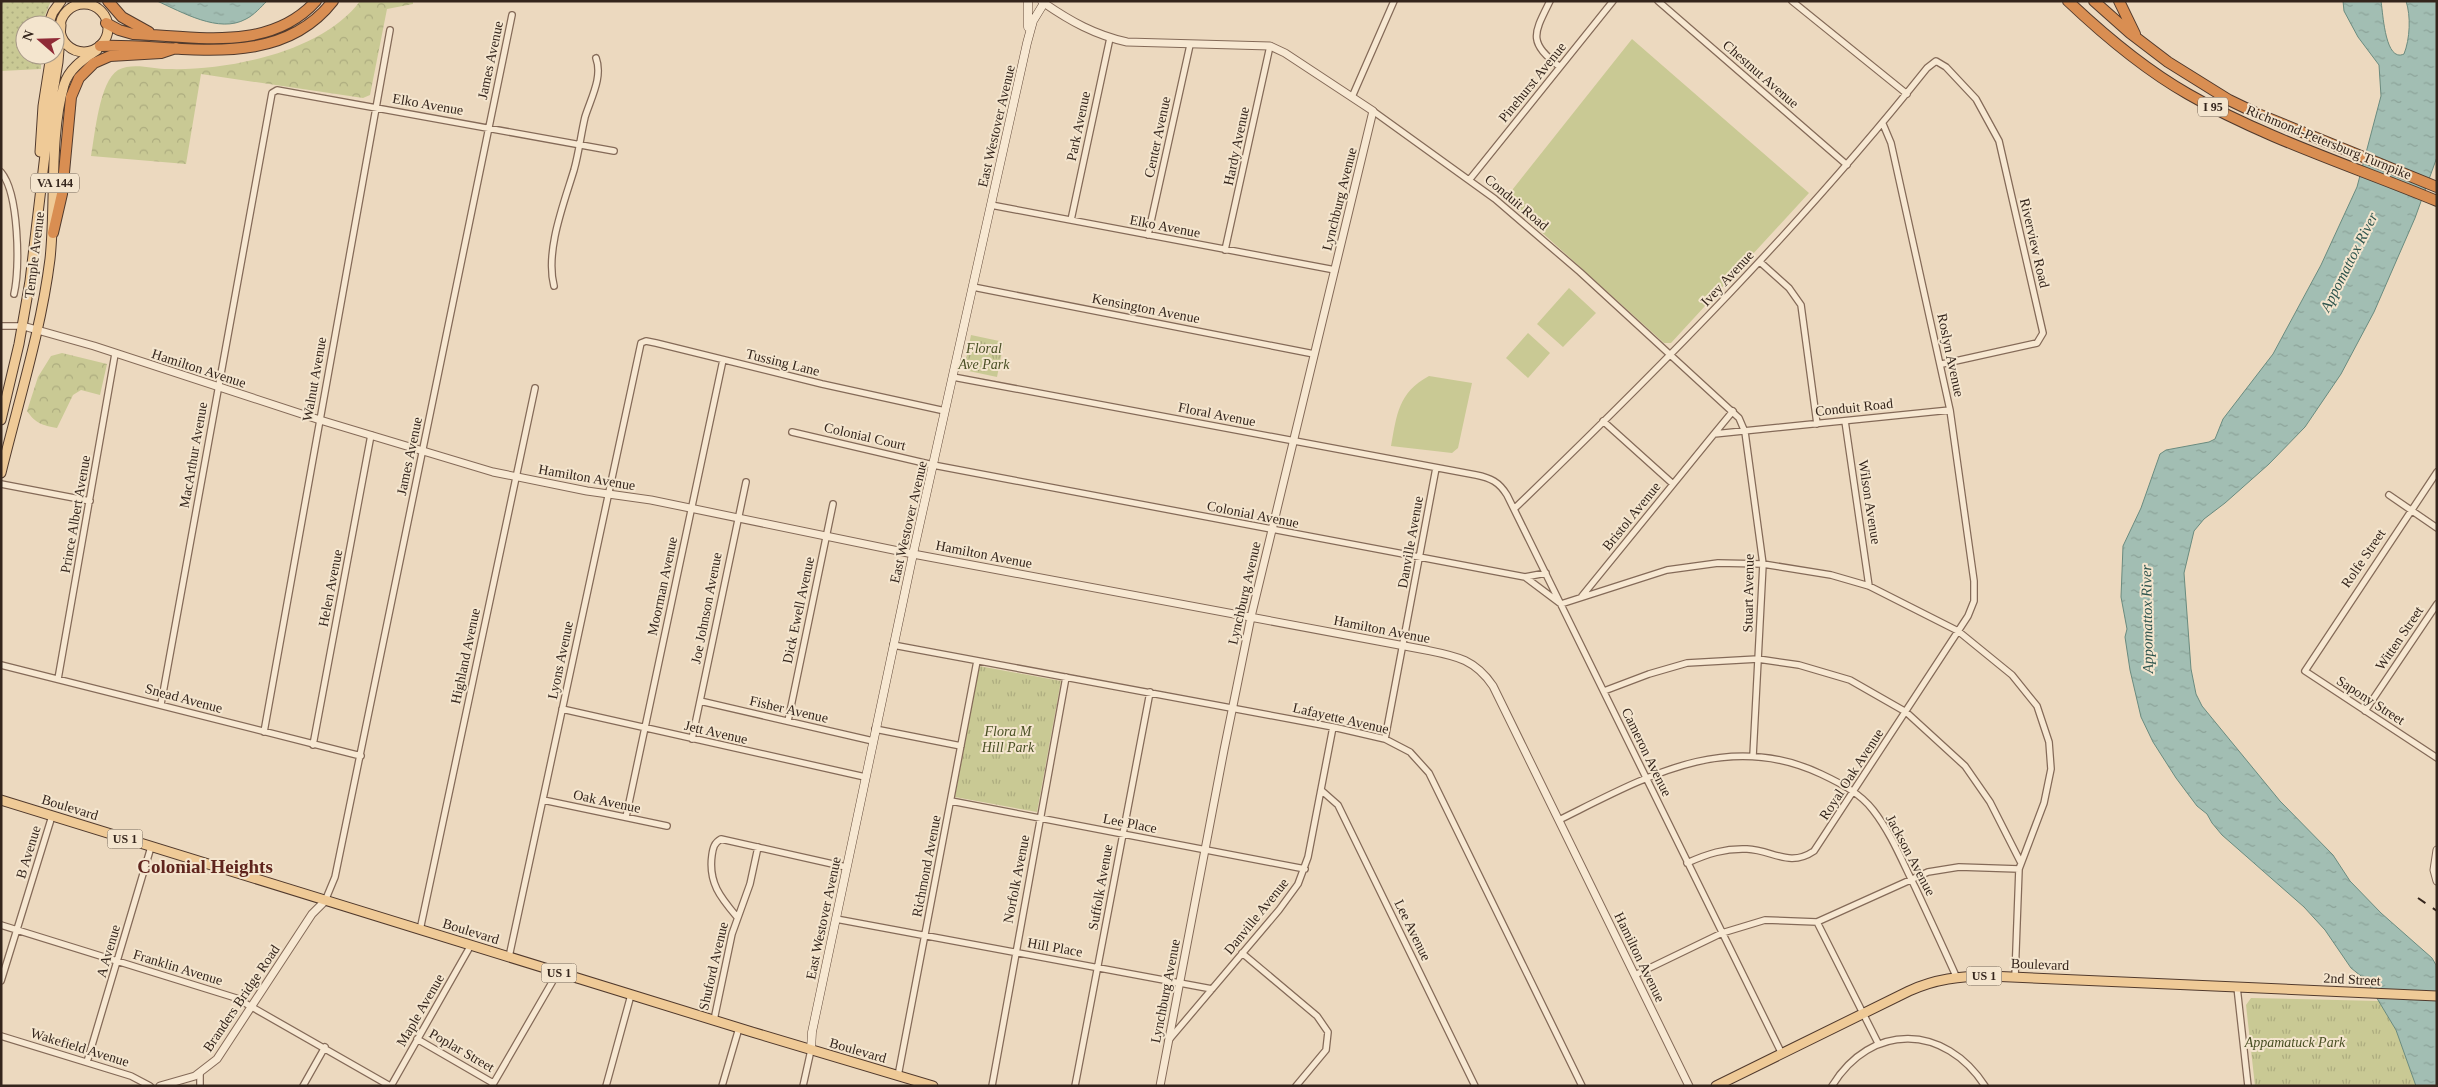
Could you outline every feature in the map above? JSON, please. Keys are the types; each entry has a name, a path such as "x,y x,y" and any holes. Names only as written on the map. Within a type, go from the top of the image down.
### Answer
{"highway":[{"path":"108,1 122,18 152,34"},
{"path":"105,19 126,32 209,38 251,36 286,25 316,1"},
{"path":"277,41 310,20 328,1"},
{"path":"99,48 133,45 242,49 277,41 306,28 333,1"},
{"name":"Richmond-Petersburg Turnpike","path":"2068,1 2125,52 2188,94 2252,126 2437,200"},
{"name":"Richmond-Petersburg Turnpike","path":"2094,1 2137,40 2178,70 2224,97 2258,114 2437,187"},
{"path":"2119,1 2137,40"},
{"path":"52,233 62,194 71,97 79,78 94,63 110,56 160,53 176,48"}],"main road":[{"path":"52,15 60,1"},
{"name":"VA 144","path":"65,15 76,1"},
{"path":"65,41 71,48 82,52 99,48 106,35 105,19 99,1"},
{"path":"1027,44 1028,1"},
{"name":"East Westover Avenue","path":"811,1050 812,1032 913,554 1027,44 1033,20 1043,2"},
{"path":"70,9 87,5 95,7 105,19"},
{"name":"Temple Avenue","path":"1,473 46,284 52,233 57,140 64,87 74,68 99,48"},
{"path":"37,225 42,118 50,65"},
{"name":"Temple Avenue","path":"1,420 23,326 58,65"},
{"name":"Boulevard","path":"1,800 898,1076 912,1083 933,1086"},
{"name":"Boulevard","path":"1716,1086 1924,985 1956,976 2266,989"},
{"name":"2nd Street","path":"2266,989 2437,996"}],"street":[{"path":"1352,97 1394,1"},
{"path":"1550,1 1537,29 1536,42 1543,55 1560,68"},
{"name":"Pinehurst Avenue","path":"1470,179 1613,1"},
{"name":"Chestnut Avenue","path":"1658,1 1847,165"},
{"path":"1792,1 1907,94"},
{"name":"Conduit Road","path":"1043,2 1078,25 1110,38 1145,44 1270,46 1285,53 1374,111 1470,179 1575,268 1733,411 1739,418 1745,432 1950,410"},
{"name":"James Avenue","path":"326,901 334,884 361,756 512,15"},
{"name":"Walnut Avenue","path":"264,732 390,30"},
{"name":"Park Avenue","path":"1071,220 1110,38"},
{"name":"Center Avenue","path":"1148,235 1190,44"},
{"name":"Hardy Avenue","path":"1225,250 1270,46"},
{"path":"554,286 551,269 556,237 586,116 598,77 596,58"},
{"name":"Ivey Avenue","path":"1514,509 1671,354 1760,262 1883,124 1933,62 1940,62 1946,67"},
{"name":"Riverview Road","path":"1942,364 2037,343 2043,333 1999,141 1976,99 1946,67"},
{"name":"Elko Avenue","path":"272,93 277,90 614,151"},
{"name":"MacArthur Avenue","path":"161,704 272,93"},
{"name":"Lynchburg Avenue","path":"1160,1086 1251,617 1374,111"},
{"name":"Roslyn Avenue","path":"1883,124 1891,142 1942,364 1950,410 1974,595"},
{"path":"1,172 10,187 14,220 17,275 14,294"},
{"name":"Elko Avenue","path":"991,205 1335,270"},
{"path":"1760,262 1789,288 1801,305 1817,424"},
{"name":"Kensington Avenue","path":"973,287 1314,354"},
{"path":"1,326 23,326"},
{"name":"Hamilton Avenue","path":"23,326 423,452 516,476 691,508 913,554 1460,658 1479,668 1487,676 1689,1086"},
{"name":"Tussing Lane","path":"634,368 639,346 644,341 945,411"},
{"name":"Prince Albert Avenue","path":"58,679 115,354"},
{"name":"Moorman Avenue","path":"626,817 723,360"},
{"name":"Lyons Avenue","path":"509,957 634,368"},
{"name":"Floral Avenue","path":"953,377 1476,475"},
{"name":"Highland Avenue","path":"420,930 535,388"},
{"name":"Bristol Avenue","path":"1582,596 1733,411"},
{"path":"1603,421 1673,484"},
{"name":"Wilson Avenue","path":"1845,421 1869,586"},
{"name":"Colonial Court","path":"792,432 933,465"},
{"path":"1714,434 1745,432"},
{"name":"Stuart Avenue","path":"1745,432 1763,564 1754,756"},
{"name":"Helen Avenue","path":"313,745 371,436"},
{"name":"Colonial Avenue","path":"933,465 1525,577 1561,604"},
{"name":"Danville Avenue","path":"1385,739 1436,468"},
{"name":"Rolfe Street","path":"2311,659 2437,472"},
{"name":"Cameron Avenue","path":"1476,475 1498,482 1514,509 1782,1054"},
{"name":"Joe Johnson Avenue","path":"692,739 746,482"},
{"path":"1,484 90,501"},
{"path":"2389,495 2437,528"},
{"name":"Dick Ewell Avenue","path":"788,721 832,504"},
{"path":"1561,604 1667,570 1718,564 1763,564 1831,574 1869,586 1958,631 2012,675 2037,706 2049,742 2051,769 2044,803 2018,869 2015,977"},
{"path":"1525,577 1546,573"},
{"name":"Royal Oak Avenue","path":"1687,863 1708,854 1732,849 1762,851 1793,859 1806,856 1819,845 1958,631 1972,607 1974,595"},
{"name":"Witten Street","path":"2365,711 2437,604"},
{"name":"Lafayette Avenue","path":"893,646 1333,727 1385,739 1410,752 1429,773 1582,1086"},
{"path":"1604,691 1649,674 1687,663 1758,659 1798,665 1850,680 1906,712 1964,766 1990,802 2020,862"},
{"name":"Sapony Street","path":"2311,659 2305,668 2306,673 2437,758"},
{"name":"Richmond Avenue","path":"898,1076 978,661"},
{"name":"Snead Avenue","path":"1,665 361,756"},
{"name":"Norfolk Avenue","path":"992,1086 1066,677"},
{"name":"Suffolk Avenue","path":"1076,1086 1150,692"},
{"name":"Fisher Avenue","path":"700,702 873,740"},
{"name":"Jett Avenue","path":"562,709 865,777"},
{"name":"Danville Avenue","path":"1168,1041 1292,894 1305,869 1333,727"},
{"path":"875,729 961,746"},
{"name":"Jackson Avenue","path":"1559,820 1646,778 1688,762 1709,758 1754,756 1792,762 1833,780 1854,792 1872,809 1910,878 1956,976"},
{"name":"Lee Avenue","path":"1321,790 1338,805 1475,1086"},
{"name":"Oak Avenue","path":"542,800 667,826"},
{"name":"Lee Place","path":"951,801 1305,869"},
{"name":"B Avenue","path":"1,981 52,816"},
{"name":"Shuford Avenue","path":"737,918 719,895 712,880 711,864 714,845 717,841 725,839 846,867"},
{"name":"A Avenue","path":"87,1062 151,847"},
{"name":"Shuford Avenue","path":"714,1020 737,918 750,884 758,847"},
{"path":"2437,850 2434,860 2437,881"},
{"path":"1636,976 1722,933 1765,920 1817,922 1910,878 1948,868 2018,869"},
{"name":"Branders Bridge Road","path":"160,1086 186,1080 200,1073 220,1054 312,914 326,901"},
{"name":"Hill Place","path":"836,918 1212,989"},
{"path":"1817,922 1878,1043"},
{"name":"Franklin Avenue","path":"1,925 227,995 252,1006 390,1086"},
{"name":"Maple Avenue","path":"390,1086 471,946"},
{"path":"1242,954 1317,1016 1328,1032 1329,1038 1326,1050 1296,1086"},
{"path":"493,1084 558,972"},
{"path":"2237,987 2248,1086"},
{"path":"606,1086 631,995"},
{"path":"722,1086 739,1028"},
{"name":"Wakefield Avenue","path":"1,1036 138,1078 150,1086"},
{"name":"Poplar Street","path":"418,1039 493,1084"},
{"path":"1832,1086 1846,1065 1878,1043 1897,1039 1913,1039 1940,1045 1960,1056 1985,1086"},
{"path":"303,1086 325,1047"},
{"path":"802,1086 811,1050"},
{"path":"200,1073 200,1086"}],"green space":[{"path":"1,1 51,1 45,15 15,15 15,65 41,65 41,69 1,71"},
{"path":"360,1 413,1 413,4 387,9 370,95 363,98 201,74 186,164 91,156 102,97 106,86 118,70 130,66 192,69 245,62 272,55 299,45 323,33 344,19"},
{"path":"1632,39 1809,193 1671,343 1664,343 1505,199"},
{"path":"1569,288 1596,313 1563,347 1537,324"},
{"path":"1528,333 1550,353 1528,378 1506,358"},
{"name":"Floral Ave Park","path":"971,335 1004,342 997,377 964,370"},
{"path":"62,353 107,364 100,395 81,390 73,395 57,428 40,423 33,419 27,411 38,377 51,356"},
{"path":"1429,376 1472,383 1458,448 1452,453 1391,446 1397,414 1405,397"},
{"name":"Flora M Hill Park","path":"979,666 1061,681 1037,812 955,797"},
{"name":"Appamatuck Park","path":"2251,998 2379,1001 2396,1030 2416,1086 2255,1086 2246,1005"}],"water":[{"path":"157,1 267,1 246,19 224,24 201,20"},
{"name":"Appomattox River","path":"2343,1 2381,1 2386,35 2393,51 2398,55 2404,54 2408,42 2409,20 2406,1 2437,1 2437,157 2415,218 2374,312 2341,374 2305,427 2269,464 2204,519 2194,531 2184,573 2191,669 2196,694 2202,706 2280,801 2333,855 2350,881 2381,913 2432,958 2436,965 2437,1086 2416,1086 2396,1030 2366,980 2351,968 2325,930 2304,907 2222,835 2207,814 2197,806 2176,778 2153,742 2141,717 2130,670 2125,637 2127,629 2121,597 2123,546 2141,508 2160,454 2166,450 2209,442 2215,439 2223,419 2273,354 2321,265 2357,187 2381,96 2379,65 2358,37 2344,11"}],"railway":[{"path":"2418,898 2437,911"}],"district":[{"name":"Colonial Heights","path":"205,866"}]}
